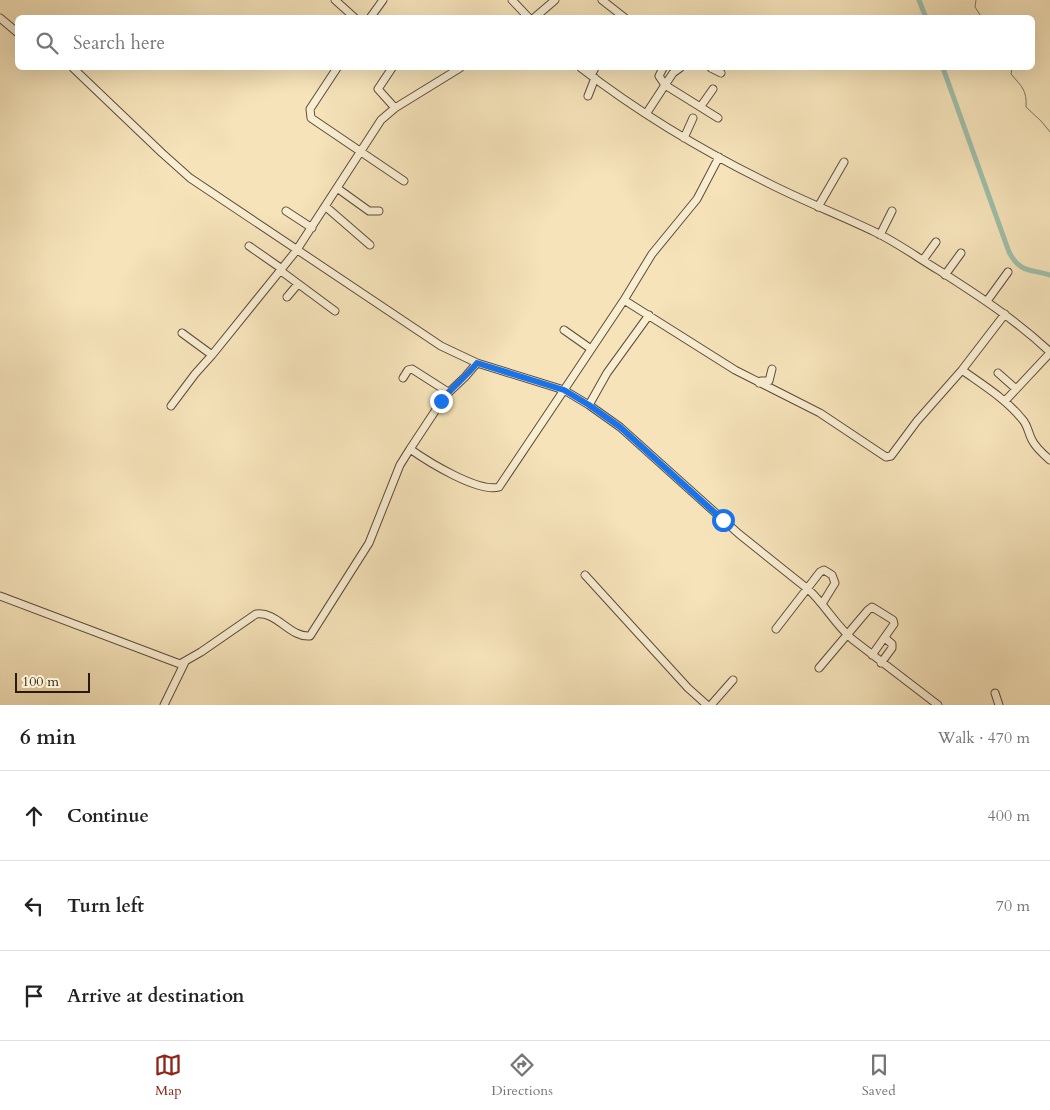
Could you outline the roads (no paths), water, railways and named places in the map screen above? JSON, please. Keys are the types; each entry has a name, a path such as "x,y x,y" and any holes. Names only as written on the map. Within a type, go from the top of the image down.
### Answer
{"street":[{"path":"335,0 352,15"},
{"path":"372,15 383,0"},
{"path":"512,0 526,15"},
{"path":"538,15 555,0"},
{"path":"602,0 621,15"},
{"path":"0,18 15,30"},
{"path":"75,70 190,178 296,251 441,346 477,363 564,390 620,427 739,534 807,589 847,635 935,704"},
{"path":"336,70 310,109 310,115 315,121 404,181"},
{"path":"391,70 378,89 396,108"},
{"path":"171,406 296,251 381,120 396,108 457,70"},
{"path":"584,70 646,114 684,138 768,183 880,235 945,274 1004,314 1050,352 1005,401"},
{"path":"588,96 594,70"},
{"path":"662,70 659,76 665,85 718,118"},
{"path":"646,114 673,73 677,70"},
{"path":"716,70 721,73"},
{"path":"701,106 713,89"},
{"path":"684,138 693,118"},
{"path":"410,449 446,471 490,489 499,487 624,300 652,254 697,199 719,157"},
{"path":"818,207 844,162"},
{"path":"337,188 365,209 372,212 379,211"},
{"path":"325,206 370,245"},
{"path":"286,210 312,228"},
{"path":"880,235 892,211"},
{"path":"922,260 936,242"},
{"path":"249,246 335,311"},
{"path":"945,274 961,253"},
{"path":"987,301 1008,272"},
{"path":"287,296 298,284"},
{"path":"624,300 735,370 820,413 886,458 892,456 917,420 962,370 1004,314"},
{"path":"588,405 607,373 649,316"},
{"path":"564,330 591,349"},
{"path":"182,332 212,355"},
{"path":"0,596 180,664 256,614 267,614 299,634 308,637 313,634 369,543 400,465 448,392 477,363"},
{"path":"403,378 408,370 412,369 448,392"},
{"path":"759,383 761,381 769,381 772,369"},
{"path":"962,370 1005,401 1025,422 1032,442 1050,460"},
{"path":"998,373 1016,389"},
{"path":"776,629 821,571 825,571 832,575 835,582 822,604"},
{"path":"585,574 688,688 709,705 733,680"},
{"path":"819,668 872,607 894,622 894,626 872,655"},
{"path":"881,663 892,648 892,644 885,638"},
{"path":"164,705 185,662"},
{"path":"995,693 999,705"}],"waterway":[{"path":"919,0 925,15"},
{"path":"976,0 975,7 980,15"},
{"path":"944,70 1009,252 1017,264 1022,267 1050,275"},
{"path":"1012,70 1011,74 1025,93 1026,107 1050,132"}]}
